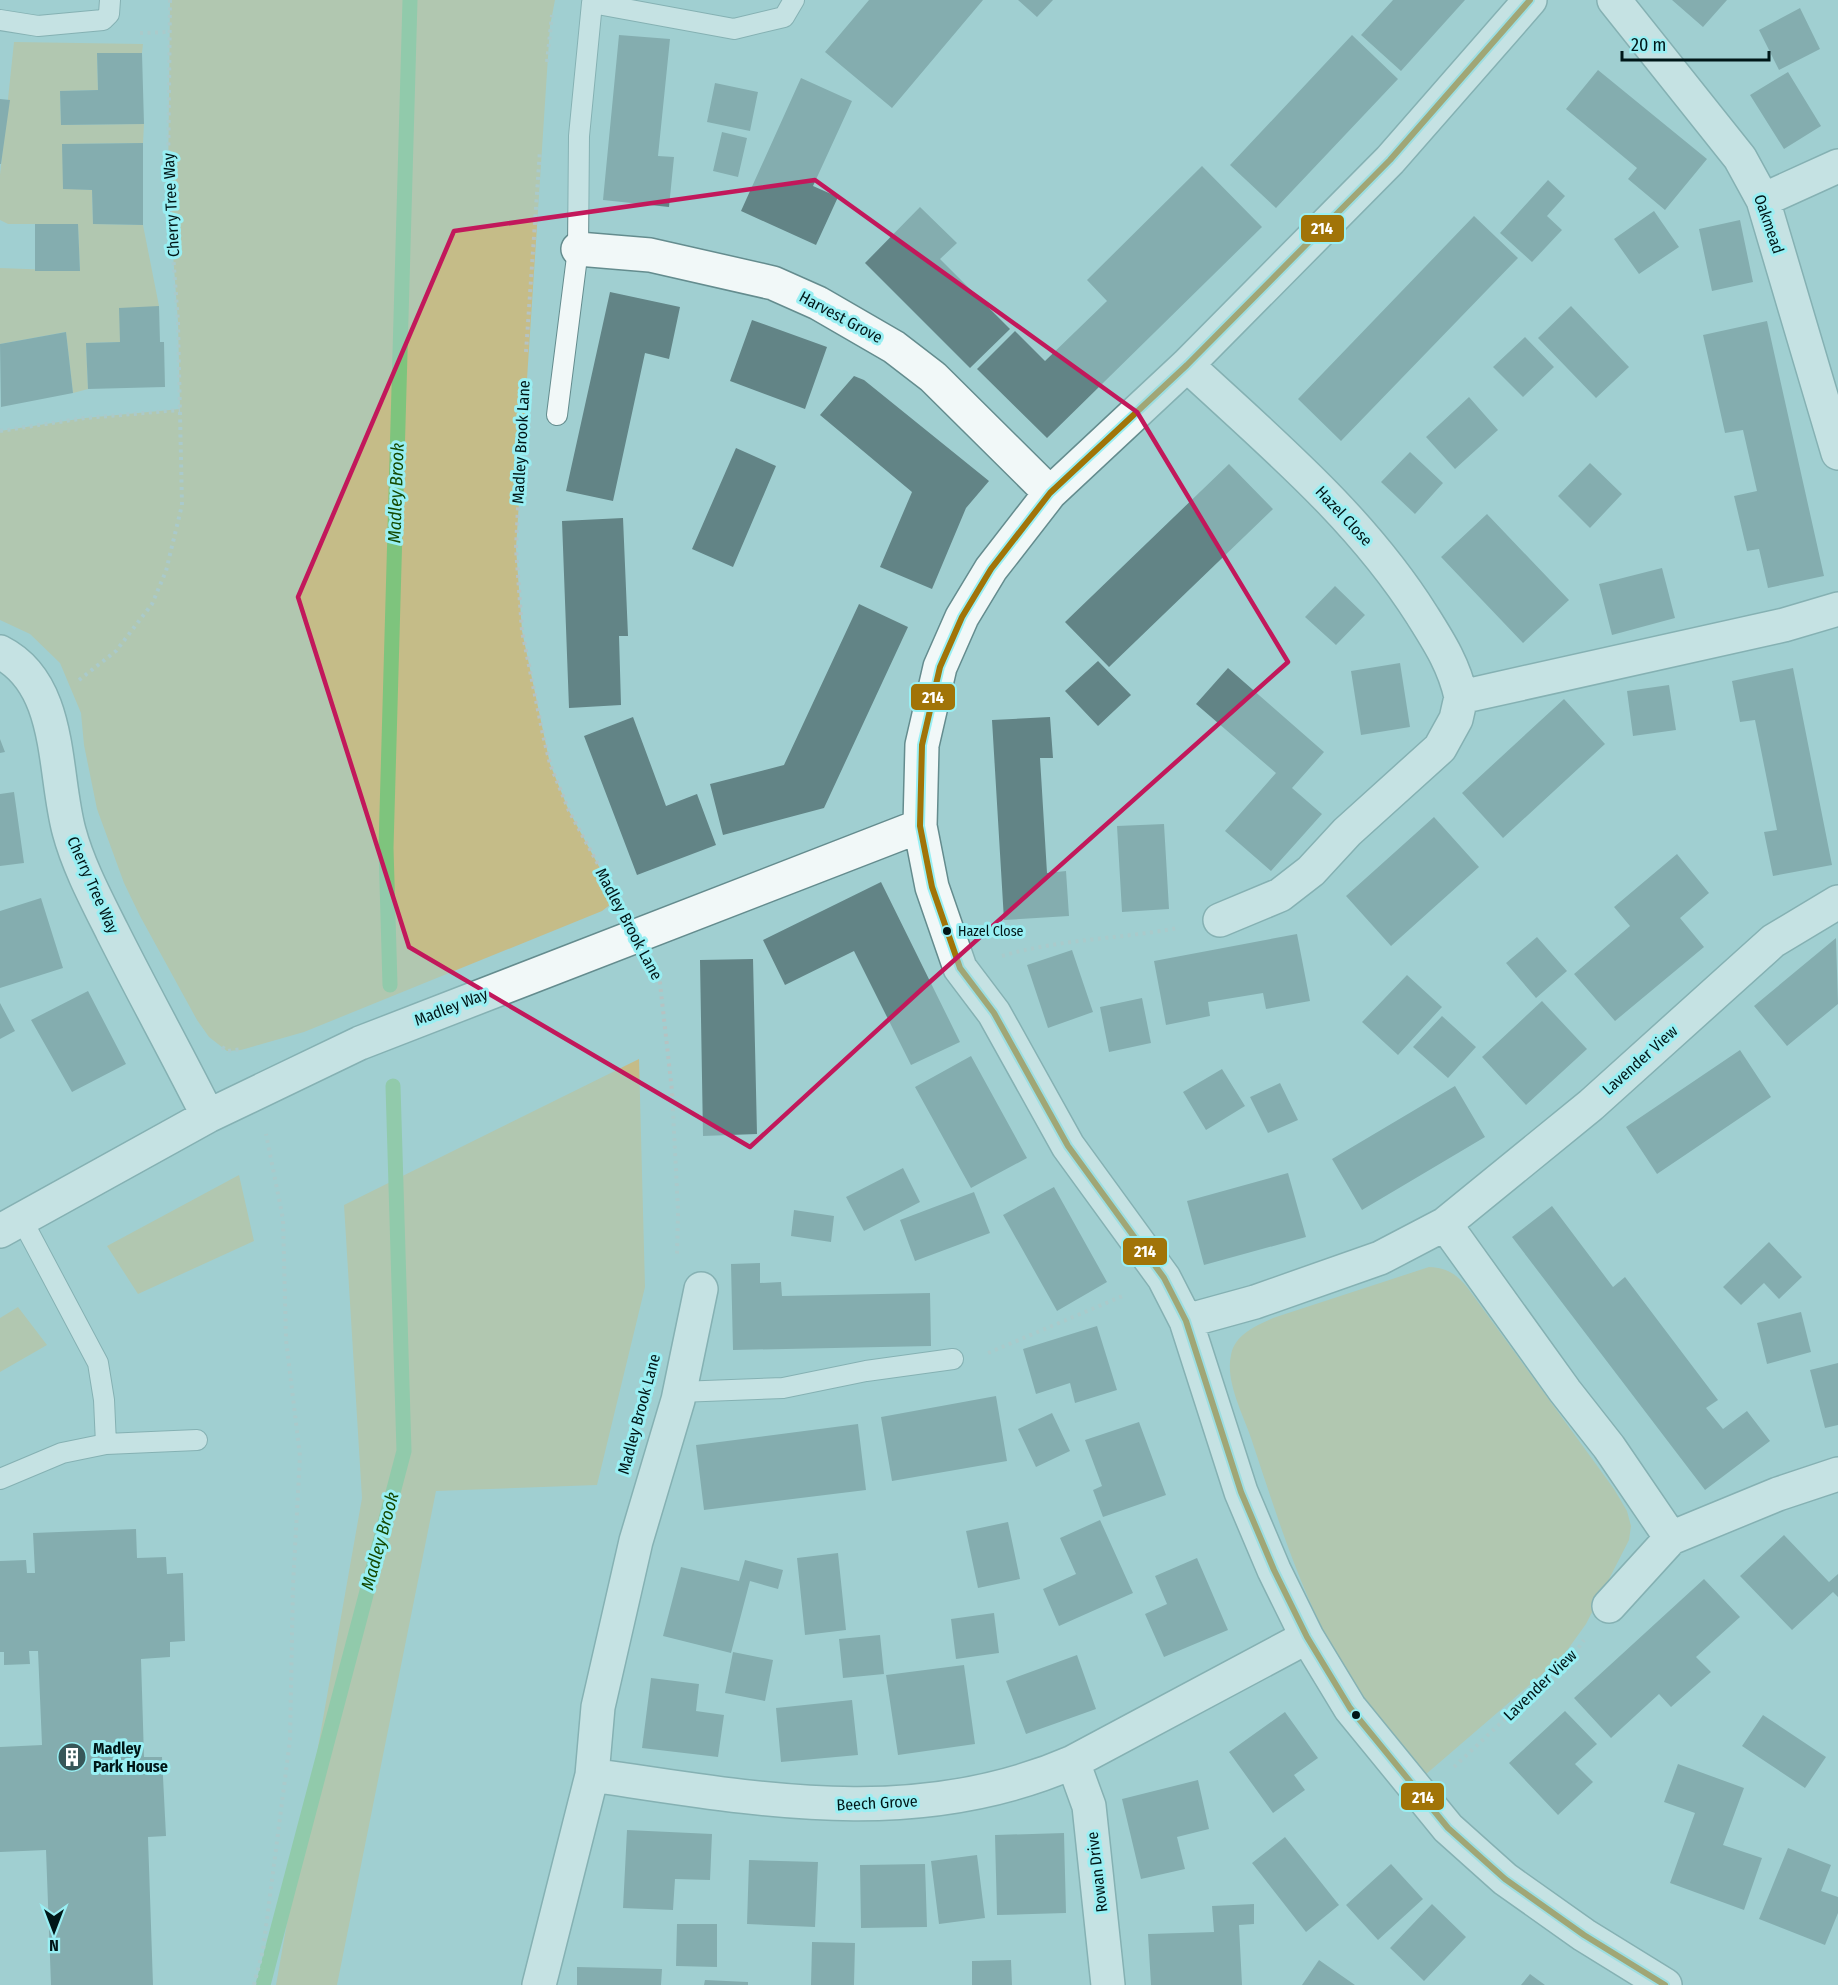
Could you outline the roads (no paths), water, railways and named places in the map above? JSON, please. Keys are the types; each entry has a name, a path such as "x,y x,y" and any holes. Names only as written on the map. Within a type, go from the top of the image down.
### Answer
{"street":[{"path":"1530,0 1390,160 1187,364 1050,493 991,569 962,617 940,667 921,745 921,826 932,887 960,968 994,1013 1068,1146 1164,1278 1186,1321 1241,1492 1274,1570 1307,1637 1350,1708 1448,1828 1505,1879 1650,1981"},
{"name":"Oakmead","path":"1614,0 1740,158 1763,200 1838,453"},
{"path":"1763,200 1838,166"},
{"name":"Harvest Grove","path":"578,249 650,255 695,265 773,283 818,303 894,346 933,377 1050,493"},
{"name":"Hazel Close","path":"1187,364 1305,474 1379,553 1446,653 1457,676 1461,697"},
{"path":"1220,920 1280,895 1311,871 1347,832 1440,748 1456,719 1461,697 1784,625 1838,609"},
{"name":"Cherry Tree Way","path":"0,652 13,658 28,673 44,701 69,832 82,866 130,970 208,1116"},
{"name":"Madley Way","path":"10,1224 208,1116 360,1042 634,934 921,826"},
{"name":"Lavender View","path":"1186,1321 1255,1302 1380,1258 1445,1224 1575,1119 1773,941 1838,902"},
{"path":"1445,1224 1565,1390 1610,1447 1671,1538"},
{"name":"Madley Brook Lane","path":"539,1985 592,1775 598,1707 636,1541 679,1392 701,1289"},
{"path":"1609,1606 1671,1538 1721,1516 1838,1474"},
{"name":"Beech Grove","path":"592,1775 755,1799 838,1806 921,1801 984,1792 1033,1779 1073,1762 1307,1637"},
{"name":"Rowan Drive","path":"1073,1762 1089,1806 1108,1985"}],"lane":[{"path":"0,23 38,26 103,20 109,14 110,0"},
{"path":"557,414 578,249 579,136 592,3 734,29 784,17 794,0"},
{"path":"10,1224 72,1309 98,1363 104,1400 106,1444"},
{"path":"679,1392 783,1388 866,1371 954,1359"},
{"path":"0,1479 62,1453 106,1444 197,1440"}],"waterway":[{"name":"Madley Brook","path":"390,985 386,848 410,0"},
{"name":"Madley Brook","path":"263,1985 404,1451 393,1086"}],"place":[{"name":"Hazel Close","path":"947,931"},
{"name":"Madley Park House","path":"72,1757"}]}
